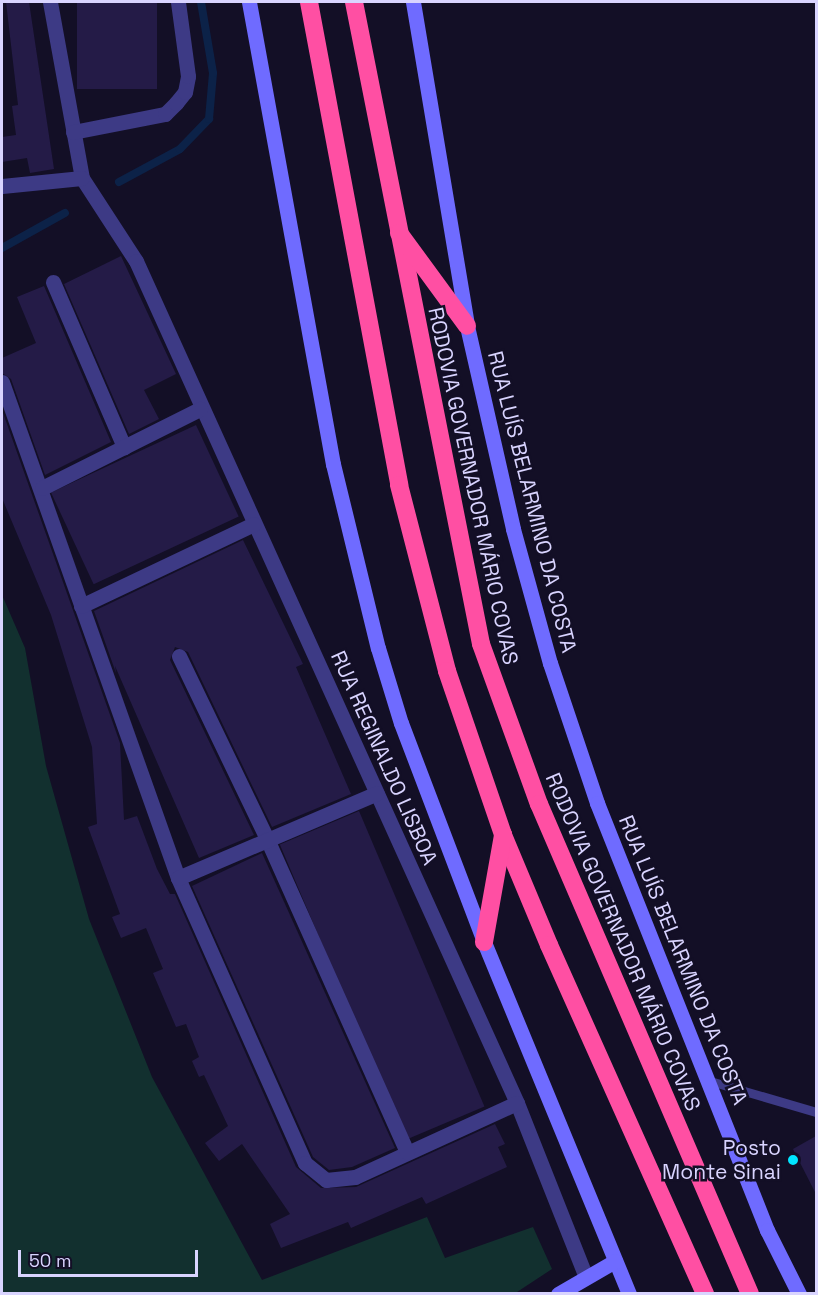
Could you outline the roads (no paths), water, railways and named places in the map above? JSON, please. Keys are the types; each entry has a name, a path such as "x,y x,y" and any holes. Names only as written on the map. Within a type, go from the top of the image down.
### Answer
{"highway":[{"path":"309,2 399,485 447,671 503,835 705,1293"},
{"name":"RODOVIA GOVERNADOR MÁRIO COVAS","path":"354,2 396,229 460,549 496,688 539,804 750,1293"},
{"path":"396,229 467,326"},
{"path":"484,942 503,835"}],"main road":[{"path":"249,2 333,464 365,599 401,723 484,942 629,1293"},
{"name":"RUA LUÍS BELARMINO DA COSTA","path":"413,2 467,326 513,529 550,663 597,803 710,1081 767,1230 799,1293"},
{"path":"558,1293 615,1261"}],"street":[{"path":"2,186 82,178 50,2"},
{"path":"73,132 165,114 186,92 188,76 178,2"},
{"name":"RUA REGINALDO LISBOA","path":"82,178 136,261 200,409 378,793 517,1103 586,1277"},
{"path":"53,282 124,447"},
{"path":"2,382 42,488 81,606 178,878 289,1136 314,1174 339,1181 517,1103"},
{"path":"42,488 200,409"},
{"path":"81,606 254,524"},
{"path":"179,656 267,839 407,1152"},
{"path":"178,878 378,793"}],"lane":[{"path":"710,1081 816,1112"}],"waterway":[{"path":"119,182 180,149 209,119 213,73 201,2"},
{"path":"2,248 65,213"}],"place":[{"name":"Posto Monte Sinai","path":"793,1160"}]}
